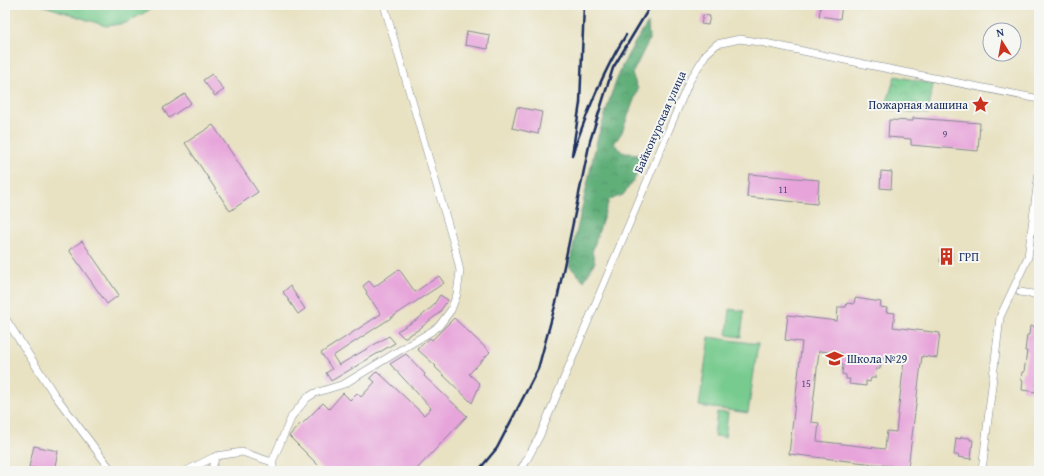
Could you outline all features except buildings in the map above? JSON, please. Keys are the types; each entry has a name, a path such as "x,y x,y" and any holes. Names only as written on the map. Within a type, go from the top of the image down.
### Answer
{"street":[{"path":"274,471 272,462 292,416 307,398 315,393 344,384 432,331 439,326 451,310 457,294 460,271 455,248 384,5"},
{"name":"Байконурская улица","path":"519,471 540,435 689,82 706,54 717,44 740,39 765,42 876,67 1039,99"},
{"path":"982,471 1000,317 1028,257 1039,172"},
{"path":"1020,292 1039,295"},
{"path":"5,318 54,394 112,471"},
{"path":"186,471 216,456 242,452 272,462"},
{"path":"211,471 216,456"}],"green space":[{"path":"42,5 158,5 126,23 106,26"},
{"path":"648,23 649,40 632,74 638,89 622,132 614,144 624,153 647,154 634,180 623,195 609,200 592,252 595,262 584,281 569,266 597,140 622,66"},
{"path":"895,76 933,84 928,114 885,109"},
{"path":"730,309 744,311 741,337 727,335"},
{"path":"709,337 758,344 748,413 699,406"},
{"path":"717,412 728,413 725,437 714,436"}],"railway":[{"path":"584,5 580,103 572,155 602,79 626,35"},
{"path":"478,471 497,448 538,369 558,295 590,141 613,68 651,5"}],"place":[{"name":"Пожарная машина","path":"981,105"},
{"name":"ГРП","path":"946,257"},
{"name":"Школа №29","path":"834,359"}]}
